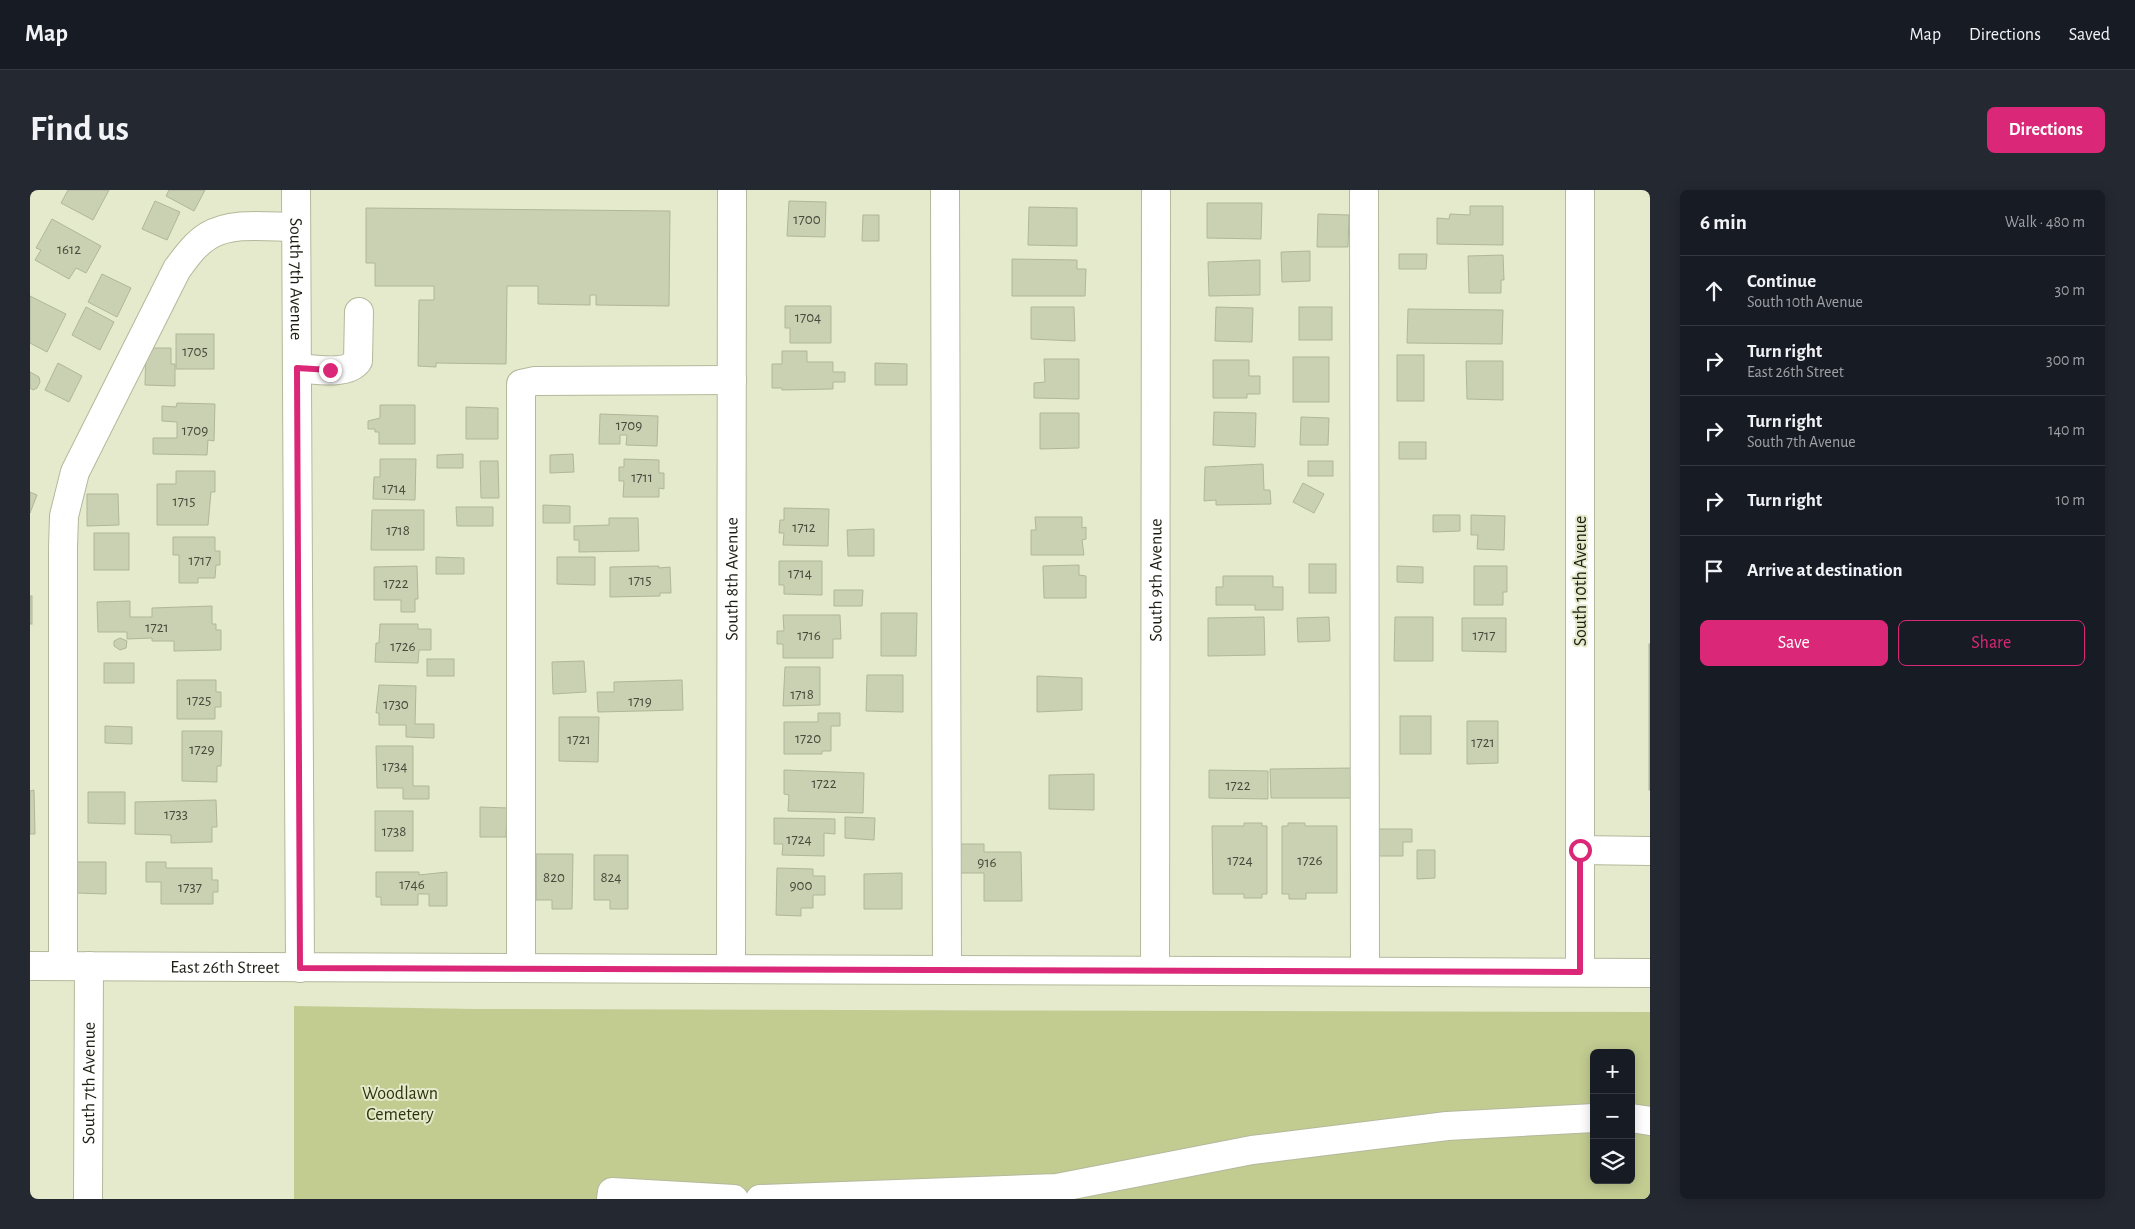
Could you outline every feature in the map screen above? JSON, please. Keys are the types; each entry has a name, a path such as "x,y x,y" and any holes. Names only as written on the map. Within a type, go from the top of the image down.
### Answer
{"street":[{"name":"South 7th Avenue","path":"296,190 300,968"},
{"name":"South 8th Avenue","path":"731,968 732,190"},
{"path":"945,190 947,969"},
{"name":"South 9th Avenue","path":"1155,970 1156,190"},
{"path":"1364,190 1365,971"},
{"name":"South 10th Avenue","path":"1580,190 1580,972"},
{"name":"South 7th Avenue","path":"88,1199 76,966 63,548 64,516 75,472 177,269 192,249 209,235 230,228 255,226 296,227"},
{"path":"297,368 341,370 354,366 358,361 359,312"},
{"path":"522,968 522,384 535,381 732,380"},
{"path":"1580,850 1650,851"},
{"name":"East 26th Street","path":"30,966 1650,973"},
{"path":"760,1199 1057,1188 1252,1150 1447,1126 1590,1118"},
{"path":"1635,1119 1650,1121"},
{"path":"611,1199 612,1192 734,1199"}],"green space":[{"name":"Woodlawn Cemetery","path":"294,1006 475,1009 1650,1012 1650,1199 294,1199"}],"building":[{"path":"68,190 109,190 93,220 61,203"},
{"path":"169,190 205,190 194,211 166,196"},
{"path":"155,201 180,212 167,240 142,229"},
{"path":"789,201 826,202 825,237 787,236"},
{"path":"1207,203 1262,203 1261,239 1207,238"},
{"path":"1470,206 1503,206 1503,245 1437,244 1437,218 1449,219 1450,214 1470,215"},
{"path":"1029,207 1077,208 1077,246 1028,245"},
{"path":"366,208 670,211 669,306 596,305 596,295 590,295 590,305 538,304 538,286 507,286 506,364 436,363 436,367 418,366 419,300 434,300 434,286 375,286 375,263 366,263"},
{"path":"1318,214 1349,215 1348,247 1317,247"},
{"path":"863,215 879,215 879,241 862,241"},
{"path":"52,219 101,246 86,273 76,268 69,279 35,260 41,250 36,248"},
{"path":"1310,251 1310,281 1282,282 1281,252"},
{"path":"1399,254 1427,254 1426,269 1399,269"},
{"path":"1503,255 1504,280 1501,280 1501,293 1469,293 1468,256"},
{"path":"1012,259 1077,260 1077,269 1086,269 1085,296 1012,296"},
{"path":"1260,260 1260,295 1209,296 1208,262"},
{"path":"102,274 131,288 117,317 88,302"},
{"path":"30,296 66,314 47,352 30,343"},
{"path":"785,306 831,306 831,343 790,343 790,328 785,328"},
{"path":"86,307 114,322 100,350 72,335"},
{"path":"1031,307 1074,307 1075,341 1031,339"},
{"path":"1216,307 1253,308 1252,342 1215,341"},
{"path":"1299,307 1332,307 1332,340 1299,340"},
{"path":"1408,309 1503,310 1502,344 1407,343"},
{"path":"176,334 214,334 214,369 176,369"},
{"path":"146,348 171,348 171,364 175,364 175,386 145,385"},
{"path":"782,351 807,351 807,362 833,362 833,372 845,372 845,382 833,382 833,389 782,390 782,388 772,388 772,364 782,364"},
{"path":"1397,355 1424,355 1424,401 1397,401"},
{"path":"1293,357 1329,357 1329,402 1293,402"},
{"path":"1044,359 1079,359 1079,399 1034,398 1034,383 1045,382"},
{"path":"1213,360 1249,360 1249,376 1260,376 1260,394 1247,394 1247,398 1213,398"},
{"path":"1466,361 1503,361 1503,400 1467,399"},
{"path":"58,363 82,376 69,402 45,390"},
{"path":"875,363 907,364 907,385 875,385"},
{"path":"30,372 39,377 40,382 37,388 33,390 30,388"},
{"path":"177,403 215,404 214,441 208,440 207,455 153,454 153,438 177,438 177,422 162,421 162,406 176,407"},
{"path":"380,405 415,405 415,444 379,444 379,432 375,432 375,429 368,429 368,421 380,418"},
{"path":"466,407 498,408 498,439 466,439"},
{"path":"1214,412 1256,413 1255,447 1213,445"},
{"path":"1040,413 1079,413 1079,448 1040,449"},
{"path":"600,414 658,416 657,446 626,445 627,435 620,435 620,444 599,444"},
{"path":"1301,417 1329,418 1328,445 1300,445"},
{"path":"1399,442 1426,442 1426,459 1399,459"},
{"path":"463,454 463,468 437,468 437,455"},
{"path":"573,454 574,472 550,473 550,455"},
{"path":"380,459 416,459 415,500 373,499 374,477 380,477"},
{"path":"624,459 659,460 659,473 664,473 664,489 659,488 659,497 623,497 624,481 619,481 619,467 624,467"},
{"path":"480,461 498,461 499,498 481,498"},
{"path":"1308,461 1333,461 1333,476 1308,476"},
{"path":"1263,464 1264,490 1270,490 1271,504 1216,505 1216,500 1204,501 1205,467"},
{"path":"176,471 215,471 215,492 211,492 208,525 157,525 157,484 176,484"},
{"path":"1303,483 1324,494 1314,513 1293,502"},
{"path":"30,492 37,495 30,513"},
{"path":"87,494 118,494 119,525 87,526"},
{"path":"543,505 570,506 570,523 543,523"},
{"path":"456,507 493,507 493,526 457,526"},
{"path":"784,508 829,509 828,546 783,545 784,533 779,533 780,520 784,520"},
{"path":"372,510 424,510 424,550 371,550"},
{"path":"1433,515 1460,515 1460,531 1433,532"},
{"path":"1471,515 1505,516 1504,550 1477,549 1478,535 1471,535"},
{"path":"1035,517 1082,517 1082,528 1086,527 1086,539 1082,540 1084,555 1031,555 1031,530 1036,530"},
{"path":"609,518 638,518 639,551 579,552 579,540 574,540 574,526 609,525"},
{"path":"874,529 874,556 848,556 847,530"},
{"path":"94,533 129,533 129,570 94,570"},
{"path":"173,537 215,537 215,551 220,551 220,565 216,565 215,578 198,578 198,583 179,583 179,555 173,555"},
{"path":"436,557 464,558 464,574 436,574"},
{"path":"557,557 595,557 595,585 557,584"},
{"path":"779,561 822,561 822,595 784,594 784,585 779,585"},
{"path":"1309,564 1336,564 1336,593 1309,593"},
{"path":"1079,565 1079,575 1086,576 1086,598 1044,598 1043,566"},
{"path":"417,566 418,599 415,599 415,612 401,612 401,600 374,600 374,567"},
{"path":"659,566 659,568 670,567 671,593 660,593 660,596 610,597 610,567"},
{"path":"1397,566 1423,567 1423,583 1397,582"},
{"path":"1474,566 1507,566 1507,592 1503,592 1503,605 1474,605"},
{"path":"1223,576 1273,576 1273,587 1283,587 1283,610 1255,610 1255,605 1216,605 1216,587 1223,587"},
{"path":"834,590 863,590 862,606 834,606"},
{"path":"30,596 32,596 32,624 30,624"},
{"path":"130,601 130,617 152,617 152,608 212,606 212,624 216,624 216,630 221,630 221,650 174,651 174,641 152,641 152,638 127,639 127,632 98,632 97,602"},
{"path":"881,613 917,613 916,656 881,656"},
{"path":"783,615 840,615 841,639 833,639 833,658 783,658 783,644 777,644 777,631 784,631"},
{"path":"1264,617 1265,655 1208,656 1208,618"},
{"path":"1329,617 1330,641 1298,642 1297,618"},
{"path":"1395,617 1433,617 1433,661 1394,661"},
{"path":"1462,618 1506,618 1506,652 1462,651"},
{"path":"380,624 418,624 418,629 431,629 431,650 419,650 418,663 375,662"},
{"path":"120,638 127,641 126,648 120,650 114,646 114,641"},
{"path":"1650,644 1650,790 1649,790"},
{"path":"427,659 454,659 454,676 427,676"},
{"path":"584,661 586,692 553,694 552,662"},
{"path":"104,663 134,663 134,683 104,683"},
{"path":"785,667 820,667 820,705 783,706"},
{"path":"867,675 903,675 903,712 866,711"},
{"path":"1037,676 1082,678 1082,710 1037,712"},
{"path":"177,680 216,680 216,692 221,692 221,707 215,707 215,719 177,719"},
{"path":"682,680 683,710 598,712 597,692 614,692 614,682"},
{"path":"379,685 416,686 415,724 434,724 434,738 406,737 406,725 379,725 379,713 376,713"},
{"path":"818,713 840,713 840,726 831,726 831,751 822,751 822,754 784,754 784,722 818,722"},
{"path":"1400,716 1431,716 1431,754 1400,754"},
{"path":"559,717 599,717 598,762 559,761"},
{"path":"1467,721 1498,721 1498,763 1467,764"},
{"path":"105,726 132,727 132,744 105,743"},
{"path":"182,731 222,731 221,766 217,766 217,782 182,781"},
{"path":"376,746 413,746 413,786 429,786 429,799 403,799 403,788 377,788"},
{"path":"1355,768 1355,798 1271,798 1270,769"},
{"path":"784,770 864,773 863,813 788,811 789,795 784,794"},
{"path":"1209,770 1268,771 1268,799 1209,798"},
{"path":"1094,774 1094,810 1049,809 1049,775"},
{"path":"34,790 35,834 30,834 30,791"},
{"path":"88,792 125,792 125,824 88,823"},
{"path":"216,800 217,827 212,827 212,842 171,843 171,835 135,834 135,802"},
{"path":"480,807 507,808 506,837 480,837"},
{"path":"375,811 413,811 413,851 375,851"},
{"path":"845,817 875,818 874,840 845,838"},
{"path":"774,818 835,819 835,834 824,833 824,856 782,855 783,844 774,844"},
{"path":"1244,823 1262,823 1262,826 1267,826 1267,894 1262,894 1262,898 1244,898 1244,894 1213,894 1212,826 1244,826"},
{"path":"1288,823 1305,823 1305,826 1337,826 1337,893 1306,893 1306,899 1289,899 1289,894 1282,894 1282,826 1288,826"},
{"path":"1376,829 1412,829 1412,842 1403,842 1403,856 1376,856"},
{"path":"952,844 984,844 984,852 1021,852 1022,901 984,901 984,873 952,873"},
{"path":"1417,850 1435,850 1435,878 1417,879"},
{"path":"536,854 573,854 572,909 552,909 552,900 536,900"},
{"path":"594,855 628,855 628,909 610,909 610,900 594,900"},
{"path":"77,862 106,862 106,894 77,893"},
{"path":"146,862 166,862 166,868 212,868 212,880 218,880 218,892 213,892 213,904 161,904 161,882 146,882"},
{"path":"777,868 813,869 813,876 825,876 825,895 813,895 813,908 801,908 801,916 776,915"},
{"path":"376,872 419,872 419,875 447,872 447,906 429,906 429,894 418,894 418,905 381,905 381,897 376,897"},
{"path":"902,873 902,909 864,909 864,874"}],"route":[{"path":"330,370 297,368 300,968 1580,972 1580,850"}]}
